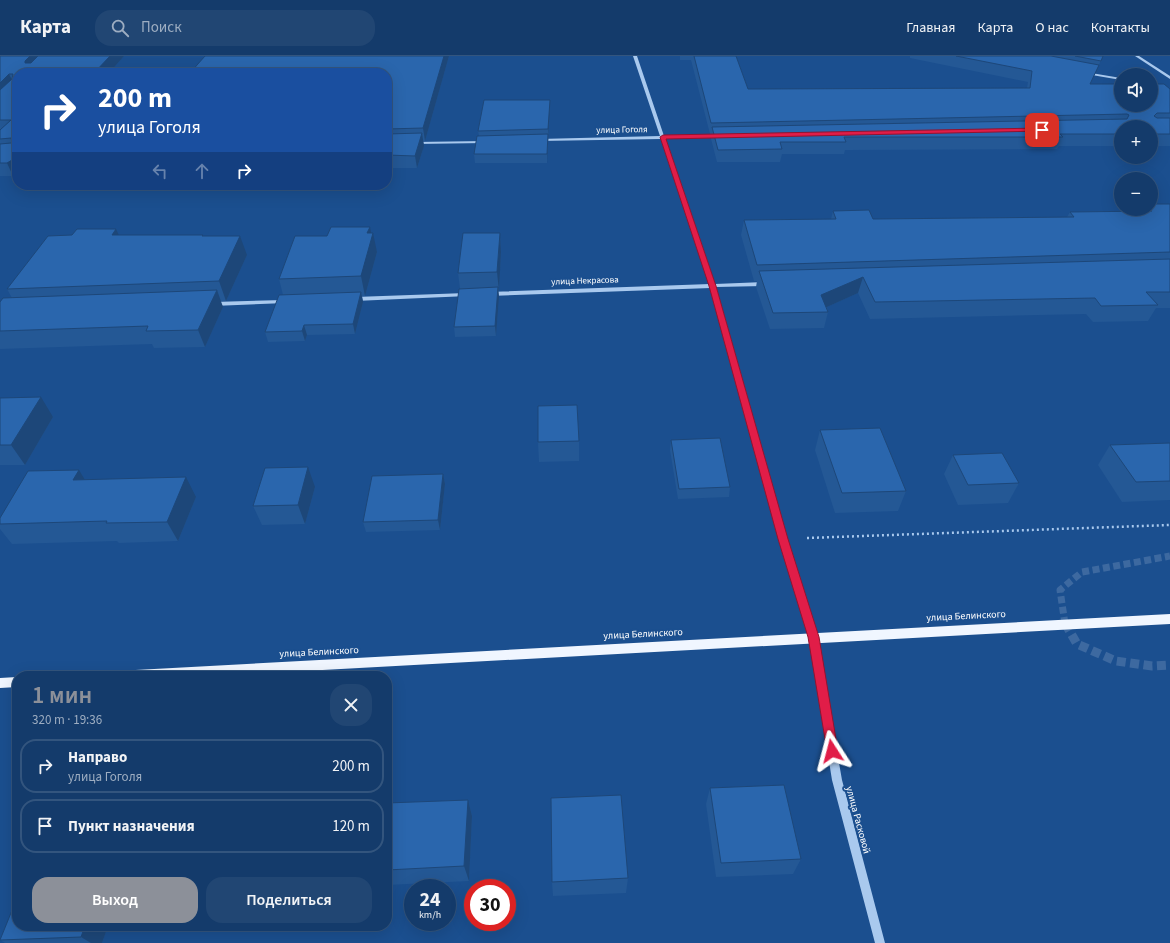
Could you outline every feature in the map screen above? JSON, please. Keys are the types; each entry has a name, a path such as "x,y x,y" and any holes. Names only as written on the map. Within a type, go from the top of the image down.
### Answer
{"main road":[{"name":"улица Белинского","path":"206,671 1170,618"},
{"path":"0,682 12,682"}],"street":[{"name":"улица Расковой","path":"635,56 713,286 783,539 814,637 837,780 880,943"},
{"path":"1137,56 1170,78"},
{"path":"1082,72 1114,79"},
{"name":"улица Гоголя","path":"537,140 726,136"},
{"path":"411,143 489,141"},
{"name":"улица Некрасова","path":"483,294 776,284"},
{"path":"348,299 475,295"},
{"path":"206,305 293,301"}],"path":[{"path":"783,539 1170,525"}],"building":[{"path":"0,56 30,56 25,63 31,63 38,56 110,56 99,68 12,68 12,74 9,74 0,83"},
{"path":"205,56 444,56 423,128 392,129 392,68 194,68"},
{"path":"694,56 736,56 748,89 1030,88 1032,71 956,56 1051,56 1099,65 1090,84 1114,84 1114,112 1158,112 1158,84 1164,84 1170,89 1170,113 1157,113 1154,116 1157,118 1170,118 1170,134 1158,134 1158,120 1114,120 1114,134 1060,134 1063,137 844,137 846,142 780,142 782,149 718,150 712,127 1127,119 1129,115 711,123"},
{"path":"1075,56 1103,56 1101,61"},
{"path":"12,79 12,142 11,138 0,139 0,130 11,120 0,120 0,90"},
{"path":"484,100 550,100 548,129 478,131"},
{"path":"422,133 415,156 392,155 392,134"},
{"path":"548,134 547,154 474,154 477,136"},
{"path":"12,142 12,160 7,163 0,163 0,144"},
{"path":"1158,204 1170,204 1170,252 757,265 744,220 836,219 833,211 869,210 873,219 1074,217 1070,212 1114,211 1114,216 1158,216"},
{"path":"331,227 370,227 367,233 373,233 361,276 279,279 295,236 327,236"},
{"path":"77,229 116,229 112,235 240,236 219,281 7,289 48,236 72,235"},
{"path":"463,233 500,233 497,272 458,273"},
{"path":"1170,259 1170,292 1146,292 1158,305 1101,306 1095,298 875,302 863,277 821,295 828,312 773,313 759,271"},
{"path":"498,287 495,326 454,327 459,289"},
{"path":"217,290 198,330 146,331 148,326 0,331 0,302 3,298"},
{"path":"361,292 353,324 304,325 302,331 265,332 279,295"},
{"path":"41,397 11,445 0,445 0,398"},
{"path":"577,405 579,441 538,442 538,406"},
{"path":"880,428 906,491 842,493 820,430"},
{"path":"720,438 730,487 679,489 671,440"},
{"path":"1170,443 1170,481 1136,482 1110,445"},
{"path":"1002,453 1019,483 968,485 953,455"},
{"path":"308,467 298,505 253,506 265,468"},
{"path":"79,470 73,480 186,477 167,522 106,523 107,521 0,524 0,518 28,471"},
{"path":"443,474 438,520 363,522 372,476"},
{"path":"784,785 801,859 721,863 710,788"},
{"path":"621,795 628,878 552,882 551,798"},
{"path":"468,800 464,866 392,870 392,803"},
{"path":"12,910 12,931 83,931 81,937 0,940"}],"tunnel":[{"path":"1065,624 1060,590 1082,572 1170,556"},
{"path":"1065,623 1077,644 1116,661 1152,666 1170,665"}],"route":[{"path":"832,751 814,637 783,539 713,286 663,137 1042,130"}]}
